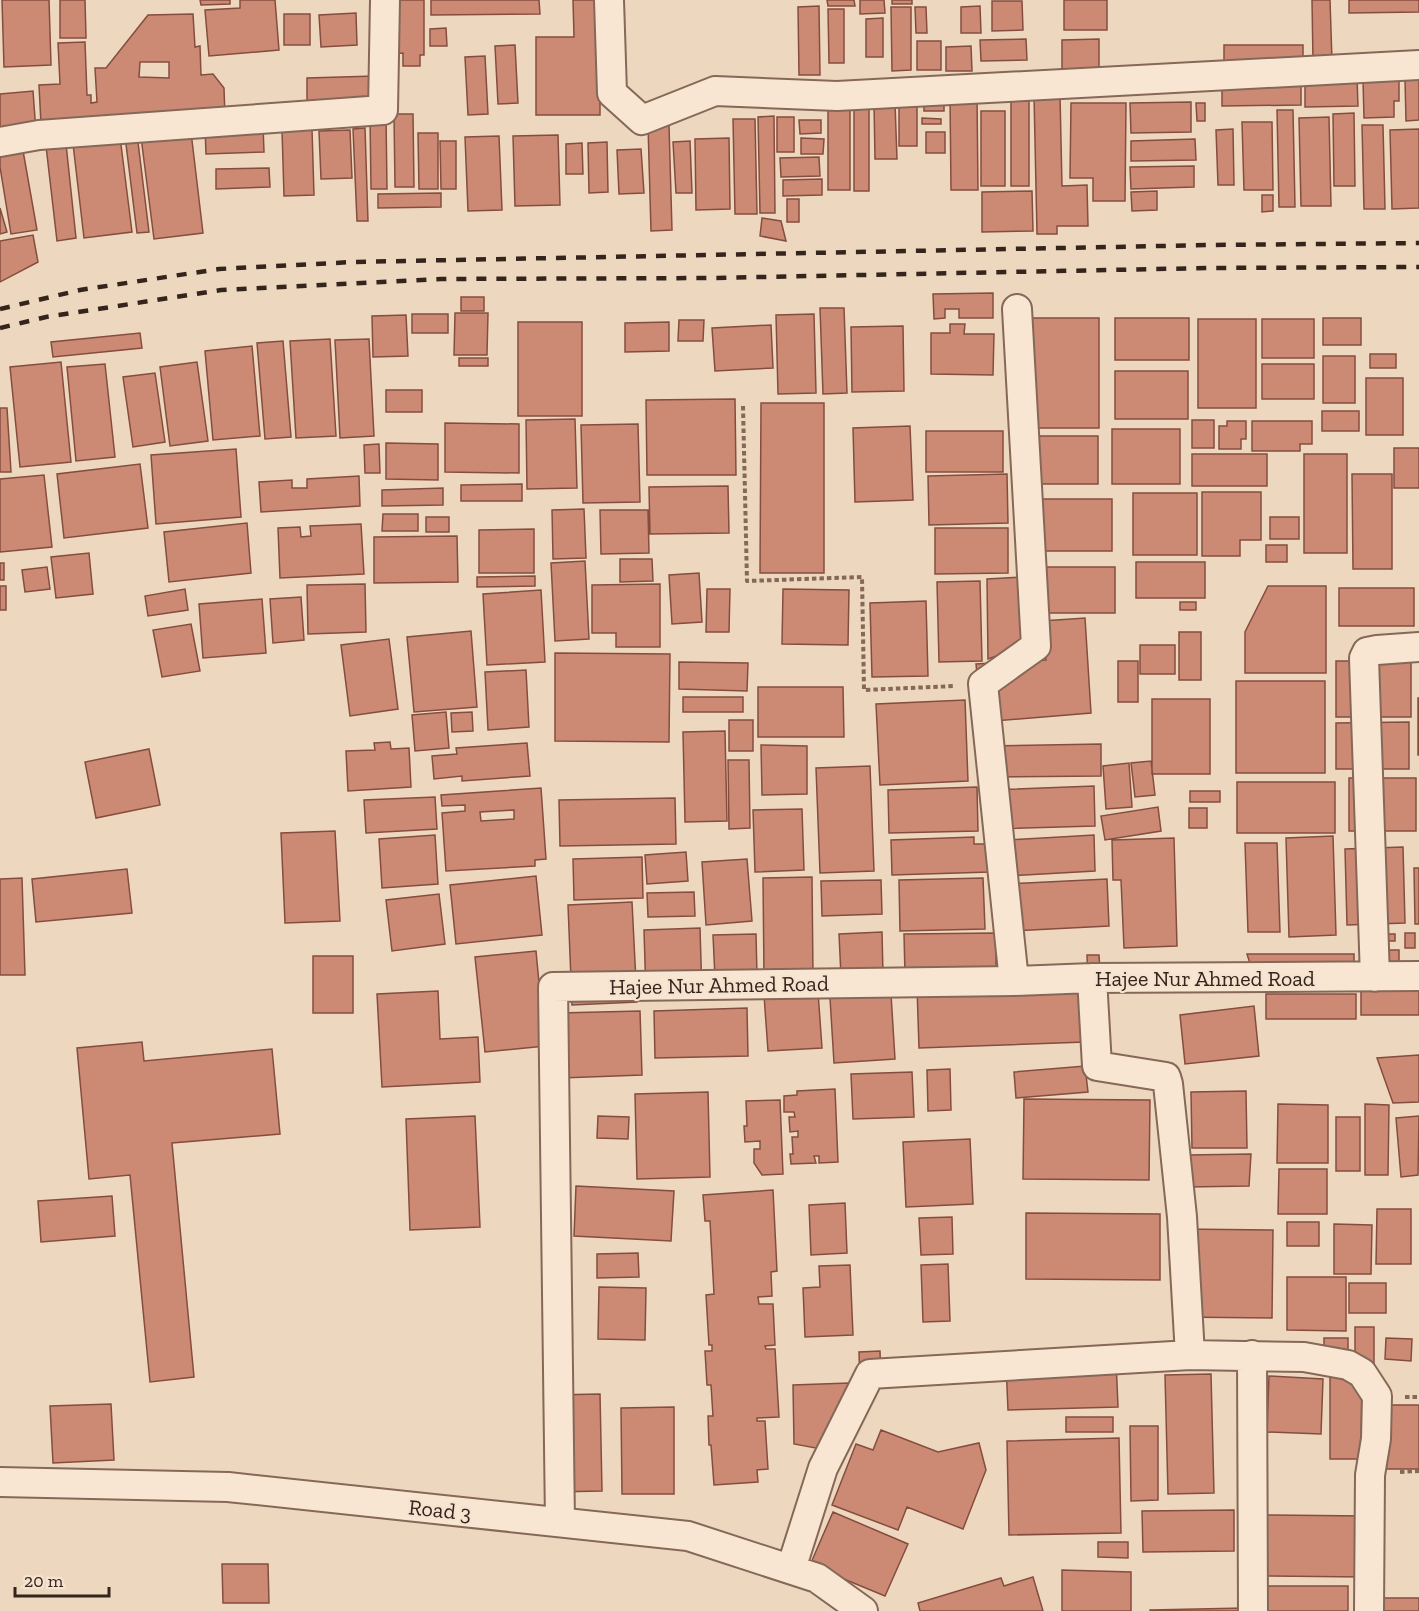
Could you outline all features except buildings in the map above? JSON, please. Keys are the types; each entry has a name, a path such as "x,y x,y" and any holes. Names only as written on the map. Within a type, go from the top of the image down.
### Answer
{"street":[{"path":"0,142 39,135 383,110 385,0"},
{"path":"609,0 612,93 642,120 715,91 837,96 1419,65"},
{"path":"1014,981 983,684 1036,646 1017,309"},
{"path":"1375,977 1364,658 1367,652 1419,647"},
{"name":"Hajee Nur Ahmed Road","path":"560,1522 554,987 1092,978 1419,976"},
{"path":"1092,978 1097,1066 1166,1077 1168,1084 1182,1217 1190,1354"},
{"path":"791,1569 822,1468 870,1374 1190,1354 1304,1357 1348,1365 1362,1373 1377,1396 1376,1440 1370,1475 1369,1611"},
{"path":"1252,1355 1253,1611"},
{"name":"Road 3","path":"0,1482 228,1487 688,1536 817,1578 863,1611"}],"path":[{"path":"743,406 747,581 862,577 864,690 983,684"}],"railway":[{"path":"0,309 80,290 219,269 353,262 1419,243"},
{"path":"0,328 46,317 221,290 441,279 711,278 1209,268 1419,267"}]}
